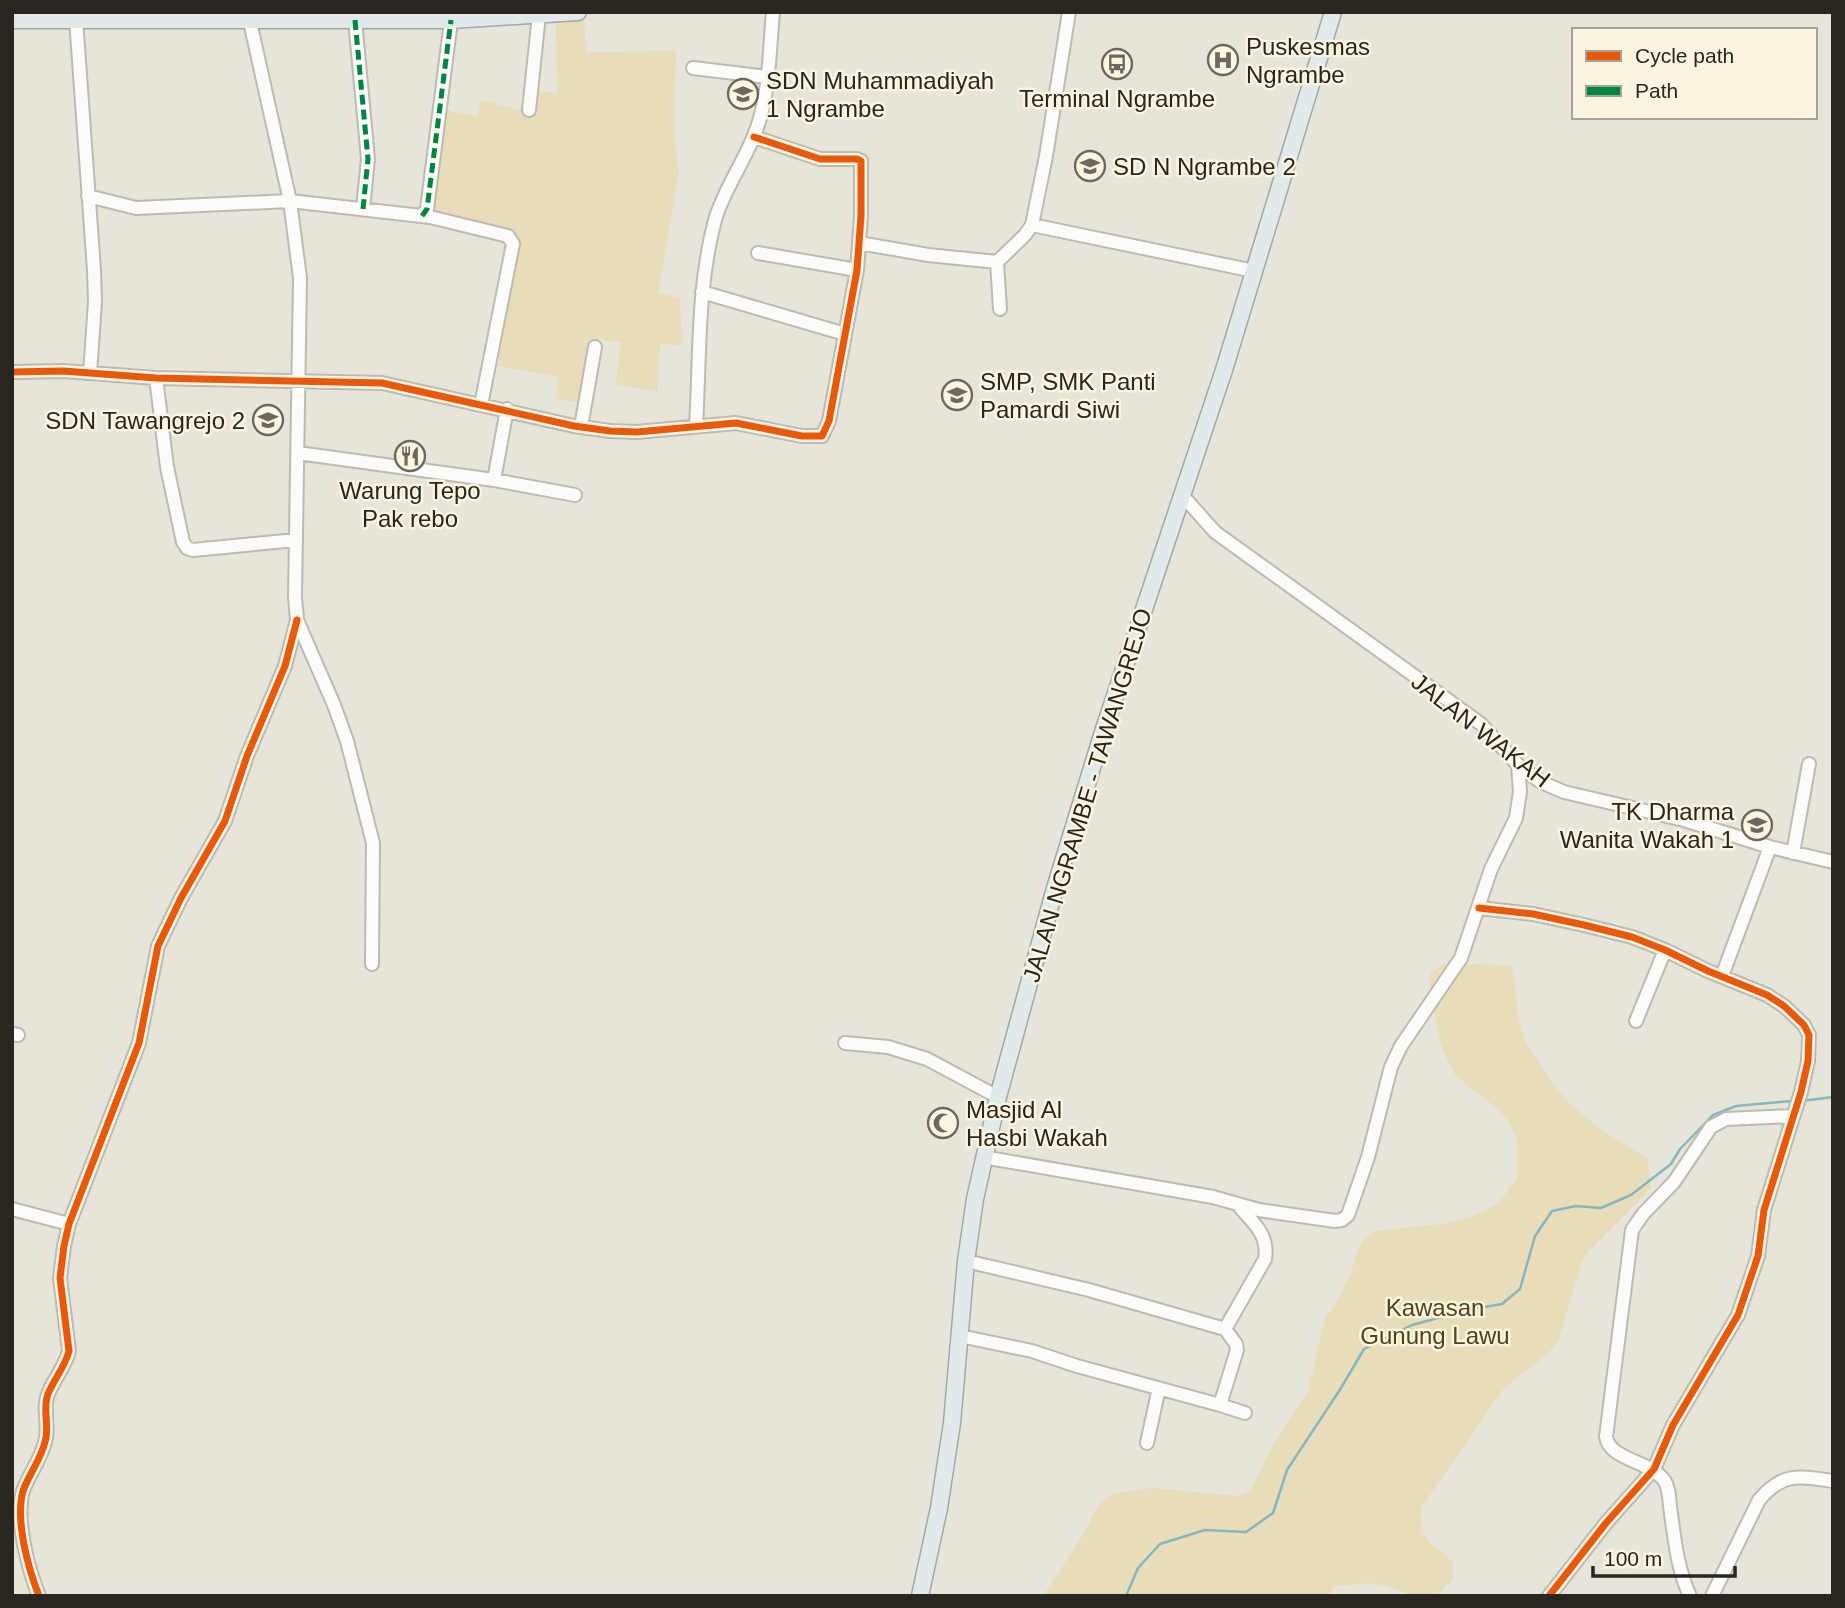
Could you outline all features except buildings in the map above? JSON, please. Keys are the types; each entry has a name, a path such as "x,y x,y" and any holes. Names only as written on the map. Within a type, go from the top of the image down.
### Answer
{"main road":[{"path":"12,20 100,16 248,16 355,20 578,12"},
{"name":"JALAN NGRAMBE - TAWANGREJO","path":"920,1596 939,1508 953,1423 966,1261 983,1157 998,1097 1055,888 1116,694 1224,370 1333,12"}],"street":[{"path":"696,426 702,292 716,216 754,137 764,106 773,12"},
{"path":"1000,309 997,262 1032,225 1069,12"},
{"path":"529,110 539,15"},
{"path":"39,1596 26,1549 21,1508 28,1479 45,1442 48,1394 67,1360 69,1351 61,1262 69,1224 139,1043 158,946 181,898 225,821 247,756 285,666 297,620 300,278 290,201 248,16"},
{"path":"422,216 428,209 452,16"},
{"path":"75,19 95,302 90,373"},
{"path":"355,20 368,159 363,209"},
{"path":"693,68 767,77"},
{"path":"12,372 382,383 581,427 637,432 736,423 802,436 822,436 829,421 857,270 861,161 820,159 754,137"},
{"path":"88,196 136,208 290,201 422,216 508,236 513,244 481,405"},
{"path":"1032,225 1254,271"},
{"path":"859,243 928,255 997,262"},
{"path":"758,253 857,270"},
{"path":"702,292 845,334"},
{"path":"581,427 594,347"},
{"path":"156,378 167,467 183,542 187,548 193,550 296,540"},
{"path":"494,480 507,410"},
{"path":"298,453 494,480 575,495"},
{"name":"JALAN WAKAH","path":"1182,495 1215,532 1481,724 1518,765 1541,782 1564,792 1684,820 1770,847 1833,862"},
{"path":"297,620 347,741 373,843 372,964"},
{"path":"1793,853 1809,764"},
{"path":"983,1157 1213,1197 1238,1205 1342,1220 1348,1215 1368,1157 1391,1067 1401,1046 1461,958 1491,869 1516,818 1520,792 1518,765"},
{"path":"1722,976 1770,847"},
{"path":"1479,908 1534,914 1632,937 1767,995 1784,1006 1804,1025 1809,1035 1810,1048 1801,1092 1764,1210 1758,1256 1738,1315 1673,1425 1654,1469 1606,1523 1549,1596"},
{"path":"1636,1021 1665,950"},
{"path":"845,1043 888,1047 927,1059 998,1097"},
{"path":"1689,1595 1681,1569 1667,1483 1654,1469 1616,1453 1607,1444 1632,1230 1643,1214 1674,1182 1711,1127 1726,1119 1794,1112"},
{"path":"1225,1329 1265,1259 1266,1251 1264,1236 1238,1205"},
{"path":"12,1209 69,1224"},
{"path":"966,1261 1089,1290 1225,1329 1237,1350 1220,1405"},
{"path":"960,1336 1032,1351 1245,1413"},
{"path":"1147,1443 1159,1388"},
{"path":"1712,1596 1759,1500 1770,1488 1779,1481 1792,1477 1833,1481"}],"green space":[{"path":"584,18 586,52 676,51 674,129 679,172 658,293 680,298 682,345 660,344 657,392 616,384 621,342 593,338 578,402 556,399 559,377 498,366 519,236 431,213 448,111 478,116 481,100 535,114 536,90 557,93 556,19"},
{"name":"Kawasan Gunung Lawu","path":"1443,964 1511,965 1520,1026 1530,1050 1559,1091 1584,1116 1647,1158 1651,1188 1583,1258 1559,1339 1548,1354 1504,1388 1421,1508 1422,1529 1428,1541 1453,1562 1453,1579 1436,1596 1412,1596 1387,1586 1369,1583 1334,1586 1329,1596 1043,1596 1083,1535 1099,1504 1113,1494 1152,1488 1237,1496 1252,1488 1274,1444 1308,1392 1325,1318 1335,1306 1351,1274 1362,1242 1375,1231 1443,1224 1476,1215 1499,1203 1518,1176 1517,1140 1510,1123 1498,1109 1456,1076 1441,1044 1430,992 1430,974"}],"waterway":[{"path":"1802,1101 1833,1097"},
{"path":"1126,1596 1138,1568 1160,1544 1205,1530 1246,1532 1273,1513 1287,1470 1364,1349 1412,1325 1502,1304 1520,1289 1535,1236 1552,1211 1576,1206 1601,1208 1631,1195 1671,1164 1680,1149 1713,1115 1736,1106 1792,1101"}],"marked path":[{"path":"355,20 368,159 363,209"},
{"path":"422,216 427,209 451,20"}],"cycle path":[{"path":"12,372 63,371 156,378 382,383 574,426 610,431 637,432 736,423 802,436 822,436 829,421 857,270 861,161 820,159 754,137"},
{"path":"39,1596 24,1544 21,1503 23,1491 45,1442 48,1394 69,1351 60,1278 69,1224 139,1043 158,946 181,898 225,821 247,756 285,666 297,620"},
{"path":"1479,908 1533,914 1632,937 1767,995 1784,1006 1804,1025 1809,1035 1808,1061 1801,1092 1764,1210 1758,1256 1738,1315 1673,1425 1654,1469 1606,1523 1549,1596"}],"place":[{"name":"Puskesmas Ngrambe","path":"1223,60"},
{"name":"Terminal Ngrambe","path":"1117,64"},
{"name":"SDN Muhammadiyah 1 Ngrambe","path":"743,94"},
{"name":"SD N Ngrambe 2","path":"1090,166"},
{"name":"SMP, SMK Panti Pamardi Siwi","path":"957,395"},
{"name":"SDN Tawangrejo 2","path":"268,420"},
{"name":"Warung Tepo Pak rebo","path":"410,456"},
{"name":"TK Dharma Wanita Wakah 1","path":"1757,825"},
{"name":"Masjid Al Hasbi Wakah","path":"943,1123"}]}
